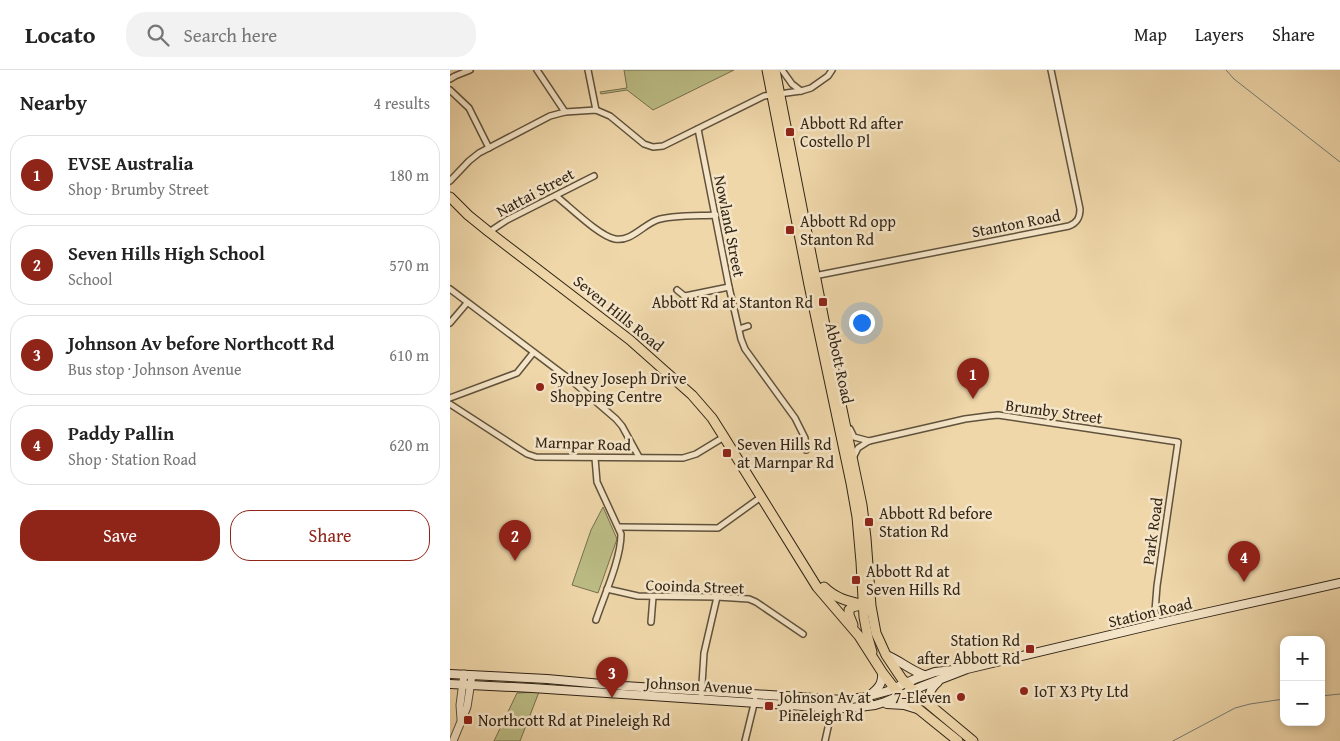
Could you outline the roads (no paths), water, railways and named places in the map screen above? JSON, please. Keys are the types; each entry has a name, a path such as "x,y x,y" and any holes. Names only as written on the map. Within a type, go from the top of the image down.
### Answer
{"main road":[{"name":"Abbott Road","path":"767,70 775,94 856,508 867,605 876,633 886,655"},
{"name":"Abbott Road","path":"775,70 775,94"},
{"name":"Seven Hills Road","path":"450,197 489,232 635,344 692,395 712,418 724,436 817,586 859,636 882,672 898,692 958,741"},
{"name":"Abbott Road","path":"811,277 841,404 865,524 866,629 876,663"},
{"name":"Seven Hills Road","path":"811,575 835,596 867,605"},
{"name":"Station Road","path":"909,687 967,669 1340,584"},
{"path":"859,636 848,612 852,607 867,605"},
{"path":"886,655 897,659 915,672 924,675"},
{"path":"886,655 893,668 909,687 974,741"},
{"name":"Station Road","path":"909,687 924,675 944,670 967,669"},
{"path":"866,697 881,684 882,672"},
{"name":"Johnson Avenue","path":"450,674 800,696 851,708 875,705 909,687"},
{"path":"934,708 929,693 933,686 943,678"},
{"name":"Johnson Avenue","path":"450,684 755,703 833,704 898,692"},
{"path":"875,705 904,704 921,710"}],"street":[{"path":"450,79 470,70"},
{"path":"537,70 565,112"},
{"path":"588,70 596,110"},
{"path":"782,70 792,84 801,91"},
{"path":"450,181 479,153 550,116 565,112 596,110 610,116 644,144 653,147 662,146 762,97 811,88 828,76 832,70"},
{"name":"Stanton Road","path":"811,277 1068,226 1076,222 1080,215 1080,209 1051,70"},
{"path":"450,90 469,108 489,148"},
{"name":"Nowland Street","path":"698,129 741,339 745,349 795,418 805,438 806,450"},
{"name":"Nattai Street","path":"489,232 507,220 594,176"},
{"path":"556,196 602,234 618,240 631,236 658,220 716,215"},
{"path":"684,296 729,287"},
{"path":"450,289 572,381 616,420 622,426 639,458"},
{"path":"676,290 693,303"},
{"path":"450,323 467,303"},
{"path":"739,329 748,326"},
{"path":"450,398 517,373 533,353"},
{"name":"Marnpar Road","path":"450,404 527,454 536,457 683,458 696,454 724,436"},
{"path":"841,404 847,416 850,431 854,437 869,441"},
{"name":"Brumby Street","path":"869,441 965,419 998,415 1178,442"},
{"path":"853,462 856,450 869,441"},
{"name":"Park Road","path":"1158,624 1155,611 1157,586 1178,442"},
{"path":"595,458 597,482 621,534 621,542 596,620"},
{"path":"619,527 718,528 761,497"},
{"name":"Cooinda Street","path":"607,589 629,595 653,597 717,597 749,600 756,602 803,634"},
{"path":"651,622 653,597"},
{"path":"701,700 704,653 717,597"},
{"path":"455,740 461,719 460,705 468,675"},
{"path":"745,741 757,694"},
{"path":"824,741 833,704"}],"waterway":[{"path":"1226,70 1234,79 1340,162"},
{"path":"1325,696 1340,694"},
{"path":"1173,741 1235,708 1280,700"}],"place":[{"name":"Abbott Rd after Costello Pl","path":"790,132"},
{"name":"Abbott Rd opp Stanton Rd","path":"790,230"},
{"name":"Abbott Rd at Stanton Rd","path":"823,302"},
{"name":"Sydney Joseph Drive Shopping Centre","path":"540,387"},
{"name":"EVSE Australia","path":"973,399"},
{"name":"Seven Hills Rd at Marnpar Rd","path":"727,453"},
{"name":"Abbott Rd before Station Rd","path":"869,522"},
{"name":"Seven Hills High School","path":"515,561"},
{"name":"Abbott Rd at Seven Hills Rd","path":"856,580"},
{"name":"Paddy Pallin","path":"1244,582"},
{"name":"Station Rd after Abbott Rd","path":"1030,649"},
{"name":"IoT X3 Pty Ltd","path":"1024,691"},
{"name":"7-Eleven","path":"961,697"},
{"name":"Johnson Av before Northcott Rd","path":"612,698"},
{"name":"Johnson Av at Pineleigh Rd","path":"769,706"},
{"name":"Northcott Rd at Pineleigh Rd","path":"468,720"}]}
